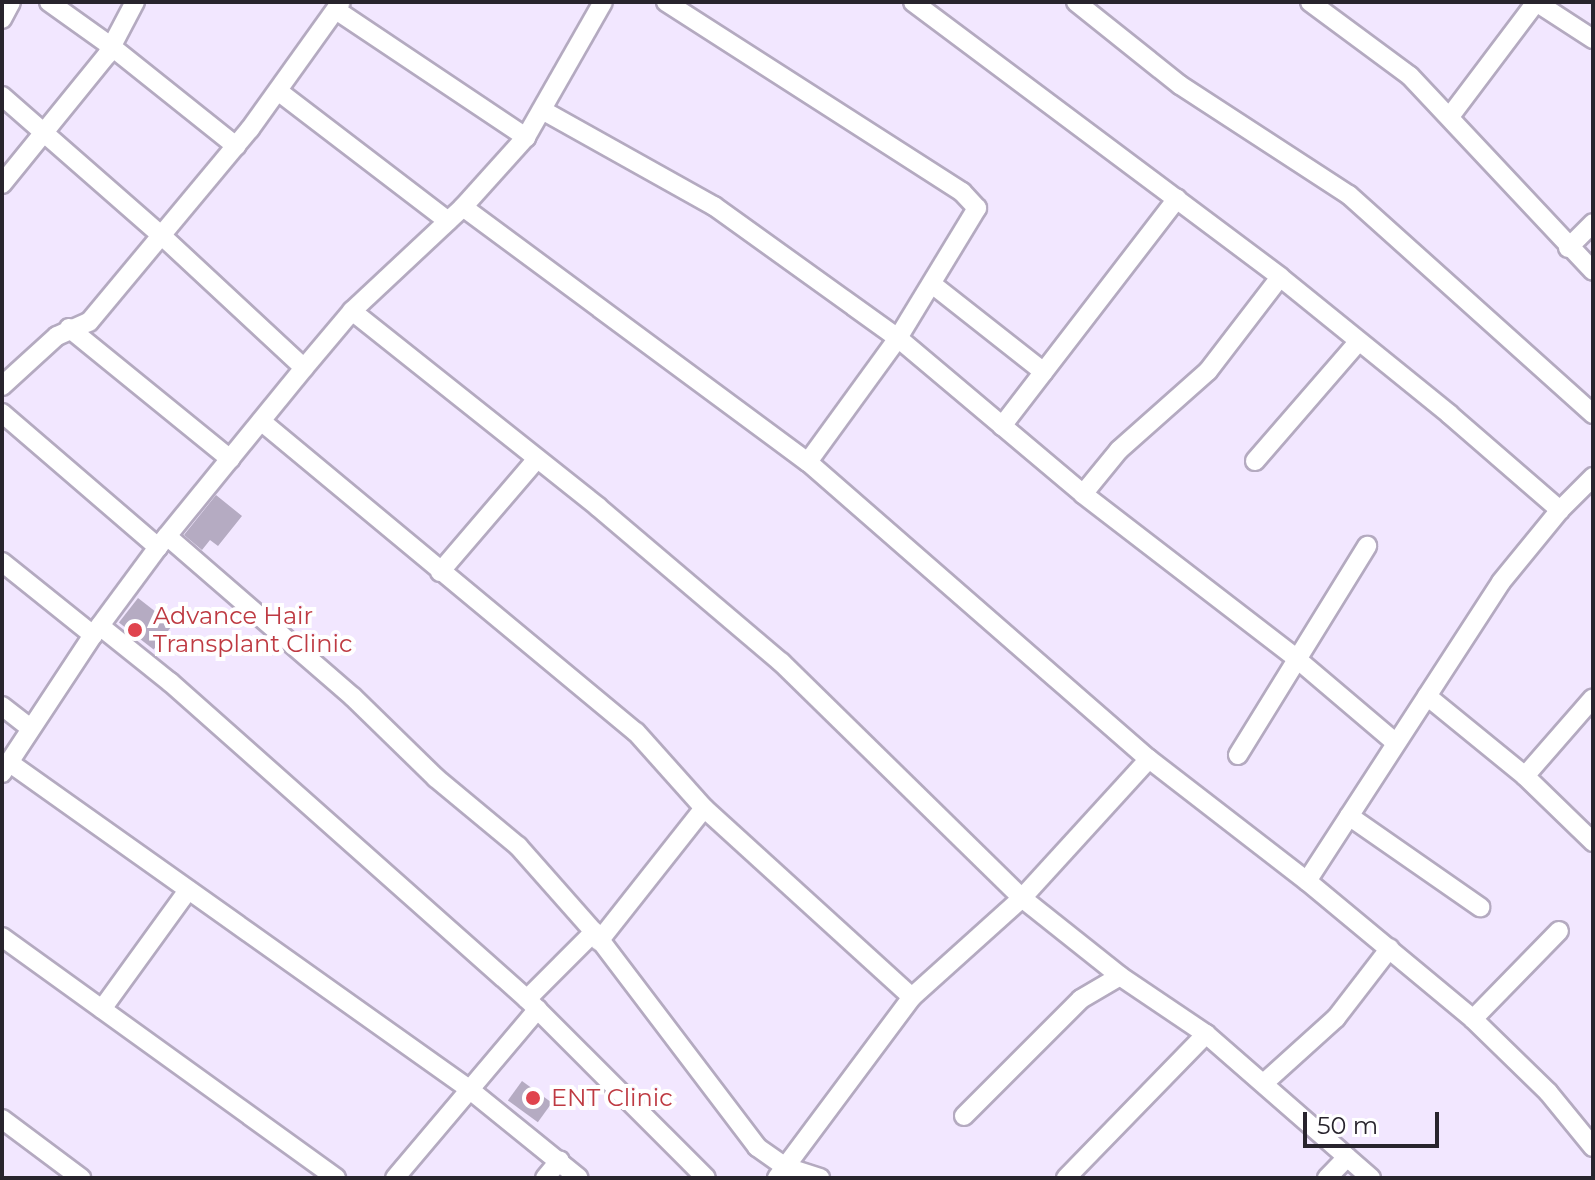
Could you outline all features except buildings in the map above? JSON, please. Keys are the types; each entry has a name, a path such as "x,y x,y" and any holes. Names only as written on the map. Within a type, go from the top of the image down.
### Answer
{"street":[{"path":"2,19 11,2"},
{"path":"49,2 112,47 236,146"},
{"path":"2,184 112,47 135,2"},
{"path":"579,1178 469,1089 188,890 6,768 97,630 163,542 304,368 352,311 463,207 526,137 544,111 603,2"},
{"path":"666,2 971,200 977,208 898,338 808,462"},
{"path":"913,2 1280,277 1560,510"},
{"path":"1076,2 1180,85 1349,195 1593,414"},
{"path":"1310,2 1410,76 1451,115 1568,248 1593,271"},
{"path":"1451,115 1536,2 1593,39"},
{"path":"2,386 69,328 89,322 236,146 338,6 526,137"},
{"path":"278,91 448,221"},
{"path":"2,96 161,235 304,368"},
{"path":"544,111 714,206 898,338 1083,494 1297,659 1395,742"},
{"path":"1002,426 1177,199"},
{"path":"463,207 808,462 1149,759 1307,881 1473,1019 1548,1092 1593,1147"},
{"path":"1568,248 1593,223"},
{"path":"1083,494 1119,450 1208,371 1280,277"},
{"path":"932,284 1044,372"},
{"path":"352,311 537,459 781,662 1022,898 1120,976 1206,1034 1371,1178"},
{"path":"69,328 230,459"},
{"path":"1255,461 1358,342"},
{"path":"2,413 353,697 447,788 518,846 596,936 757,1147 781,1172 820,1178"},
{"path":"261,421 636,732 704,808 912,997"},
{"path":"440,572 537,459"},
{"path":"1307,881 1501,582 1560,510 1593,477"},
{"path":"1238,755 1367,546"},
{"path":"2,562 170,682 532,1004 706,1178"},
{"path":"1427,696 1525,776 1593,842"},
{"path":"1525,776 1593,698"},
{"path":"2,706 30,728"},
{"path":"781,1172 912,997 1022,898 1149,759"},
{"path":"395,1178 469,1089 532,1004 596,936 704,808"},
{"path":"1349,816 1480,907"},
{"path":"102,1009 188,890"},
{"path":"1473,1019 1559,931"},
{"path":"2,937 336,1178"},
{"path":"1264,1083 1336,1018 1390,948"},
{"path":"964,1116 1081,999 1120,976"},
{"path":"1066,1178 1206,1034"},
{"path":"2,1119 81,1178"},
{"path":"1327,1178 1347,1157"},
{"path":"545,1178 560,1160"}],"place":[{"name":"Advance Hair Transplant Clinic","path":"135,630"},
{"name":"ENT Clinic","path":"533,1098"}]}
